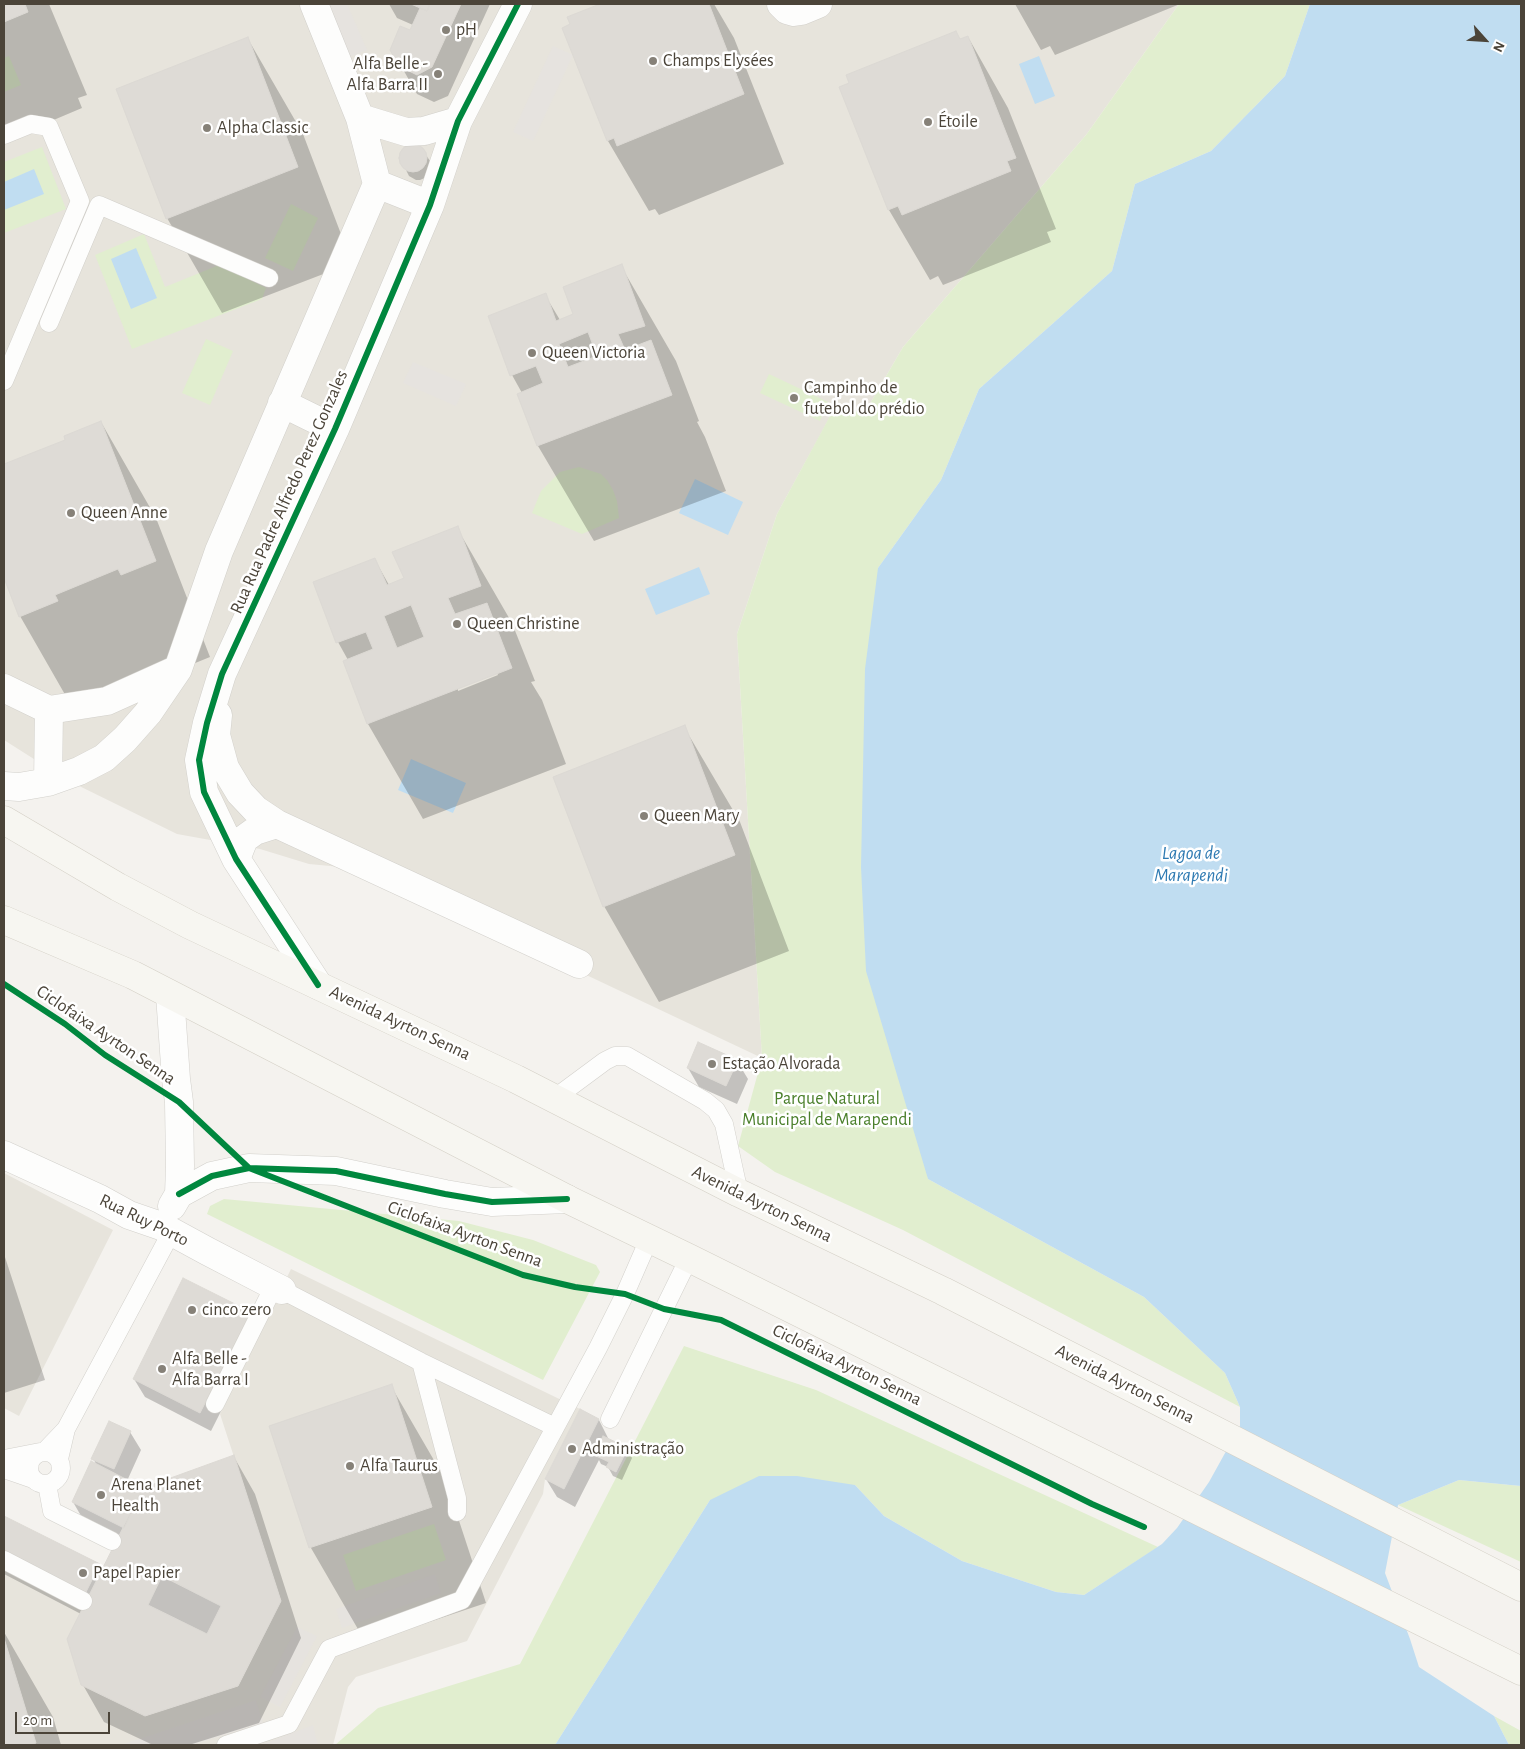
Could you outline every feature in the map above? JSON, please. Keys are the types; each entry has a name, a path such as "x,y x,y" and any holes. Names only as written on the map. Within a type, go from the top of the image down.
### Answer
{"main road":[{"name":"Avenida Ayrton Senna","path":"4,820 118,887 182,920 555,1098 739,1193 943,1292 1521,1587"},
{"path":"4,920 133,975 567,1199 896,1360 1521,1671"}],"street":[{"path":"4,786 19,787 48,782 79,771 104,758 125,739 148,713 178,669 219,551 377,184 360,118 314,4"},
{"name":"Rua Rua Padre Alfredo Perez Gonzales","path":"318,985 236,859 204,792 199,760 222,674 335,429 430,205 458,121 518,4"},
{"path":"781,4 787,10 794,12 802,11 818,4"},
{"path":"360,118 406,132 424,131 458,121"},
{"path":"377,184 430,205"},
{"path":"282,403 335,429"},
{"path":"4,688 49,710 108,702 178,669"},
{"path":"222,674 216,735 225,768 240,793 256,810 277,824 579,964"},
{"path":"48,782 49,710"},
{"path":"236,859 244,839 254,831 277,824"},
{"path":"167,1228 180,1194 179,1102 170,995"},
{"name":"Rua Ruy Porto","path":"4,1155 100,1198 129,1214 167,1228 206,1251 278,1288"},
{"path":"180,1194 212,1176 249,1168 336,1171 492,1202 567,1199"}],"lane":[{"path":"4,135 31,124 50,127 80,201 4,381"},
{"path":"48,323 99,205 269,278"},
{"path":"555,1098 605,1061 615,1056 627,1056 705,1101 716,1110 724,1124 739,1193"},
{"path":"4,1459 48,1454 66,1429 167,1228"},
{"path":"226,1745 288,1724 329,1649 462,1600 598,1348 625,1294 649,1239"},
{"path":"610,1419 689,1258"},
{"path":"215,1404 278,1288 421,1362 555,1427"},
{"path":"421,1362 457,1498 457,1512"},
{"path":"4,1469 40,1482 57,1480 60,1475 61,1464 48,1454 34,1455 29,1464 30,1474 40,1482 52,1511 112,1541"},
{"path":"4,1560 83,1601"}],"shaded area":[{"path":"4,4 1179,4 1086,135 903,347 864,414 837,404 777,514 737,634 762,1058 362,869 309,864 260,849 177,834 67,780 4,740"},
{"path":"323,4 347,4 367,50 347,58"},
{"path":"553,46 573,55 533,141 513,132"},
{"path":"413,362 466,384 456,406 403,383"},
{"path":"4,1173 113,1230 19,1416 4,1408"},
{"path":"291,1269 580,1409 545,1479 543,1494 467,1641 356,1677 348,1687 333,1745 4,1745 4,1569 82,1609 145,1716 238,1686 281,1601 220,1414"},
{"path":"435,1574 441,1593 342,1628 336,1609"},
{"path":"297,1627 317,1636 280,1707 260,1697"},
{"path":"256,1700 263,1723 191,1745 121,1745"},
{"path":"313,1725 318,1745 261,1745"}],"green space":[{"name":"Parque Natural Municipal de Marapendi","path":"1179,4 1310,4 1285,76 1211,151 1135,184 1112,271 979,389 941,480 878,568 928,1179 1144,1297 1225,1373 1240,1407 903,1230 775,1172 738,1146 762,1058 737,634 777,514 837,403 864,414 903,347 1086,135"},
{"path":"9,56 21,85 4,92 4,58"},
{"path":"42,147 66,209 4,233 4,162"},
{"path":"291,204 318,218 293,271 265,258"},
{"path":"144,234 165,287 219,265 266,288 262,299 132,349 95,255"},
{"path":"206,339 233,351 210,405 182,393"},
{"name":"Campinho de futebol do prédio","path":"769,374 828,402 820,421 760,393"},
{"path":"579,467 601,474 607,480 617,501 619,518 582,534 532,513 541,491 560,472"},
{"path":"224,1199 459,1221 533,1240 596,1265 600,1272 543,1380 207,1214 210,1206"},
{"path":"684,1346 816,1390 1158,1547 1084,1595 1056,1592 962,1561 884,1516 855,1485 710,1500 555,1745 335,1745 378,1708 520,1664"},
{"path":"1459,1480 1521,1486 1521,1562 1398,1505"},
{"path":"434,1524 446,1560 356,1591 343,1555"},
{"path":"1494,1716 1521,1731 1521,1745 1509,1745"}],"water":[{"name":"Lagoa de Marapendi","path":"1310,4 1521,4 1521,1486 1459,1480 1398,1505 1385,1573 1419,1667 1494,1716 1509,1745 555,1745 710,1500 759,1476 797,1476 855,1485 884,1516 962,1561 1056,1592 1084,1595 1162,1544 1177,1528 1209,1482 1240,1426 1240,1407 1225,1373 1144,1297 928,1179 866,971 861,867 865,669 878,568 941,480 979,389 1112,271 1135,184 1211,151 1285,76"},
{"path":"1039,56 1055,96 1035,104 1019,64"},
{"path":"34,169 44,194 4,210 4,182"},
{"path":"136,248 157,298 131,309 111,259"},
{"path":"695,479 743,502 728,535 679,513"},
{"path":"699,567 710,594 656,615 645,589"},
{"path":"411,759 466,783 453,813 398,790"}],"building":[{"path":"4,4 25,4 28,12 4,22"},
{"path":"411,4 430,4 427,11"},
{"path":"430,4 461,4 432,67 417,75 399,66 390,50 400,26 410,30 420,8 427,11"},
{"name":"Champs Elysées","path":"600,4 709,4 744,94 617,146 614,138 607,141 562,28 570,24 567,17"},
{"name":"Étoile","path":"956,31 960,39 968,36 1016,158 1007,161 1011,171 902,215 898,206 888,210 839,87 849,83 846,75"},
{"name":"Alpha Classic","path":"248,37 298,167 166,219 116,89"},
{"path":"413,144 423,148 427,158 423,168 413,172 403,168 399,158 403,148"},
{"name":"Queen Victoria","path":"622,264 645,326 618,334 625,350 651,340 672,395 537,446 517,394 543,383 536,366 510,376 488,316 546,293 556,321 573,314 563,287","holes":["588,332 597,356 568,367 559,344"]},
{"name":"Queen Anne","path":"101,421 156,561 121,575 118,569 55,595 58,601 19,617 4,578 4,464 65,440 64,436"},
{"name":"Queen Christine","path":"458,526 481,586 448,598 455,614 487,603 512,668 367,724 343,661 373,649 366,632 336,643 313,582 375,558 387,585 404,578 392,552","holes":["411,605 424,637 397,648 384,616"]},
{"name":"Queen Mary","path":"685,725 735,855 603,907 553,777"},
{"name":"Estação Alvorada","path":"698,1042 738,1060 726,1086 687,1068"},
{"path":"183,1278 251,1312 200,1413 133,1379"},
{"name":"Alfa Taurus","path":"392,1384 432,1507 309,1548 269,1426"},
{"name":"Administração","path":"580,1409 599,1419 564,1489 545,1479"},
{"path":"109,1421 131,1431 114,1469 91,1459"},
{"path":"603,1436 628,1448 616,1472 606,1467 609,1462 594,1455"},
{"path":"234,1455 281,1601 238,1686 145,1716 81,1685 67,1639 143,1488"},
{"path":"91,1461 143,1488 124,1528 72,1502"},
{"path":"4,1516 100,1564 84,1596 4,1555"},
{"path":"162,1576 221,1606 207,1634 148,1605"},
{"path":"4,1638 36,1743 31,1745 4,1745"}],"cycle path":[{"path":"318,985 236,859 204,792 199,760 207,723 222,674 335,429 430,205 458,121 518,4"},
{"name":"Ciclofaixa Ayrton Senna","path":"4,984 65,1024 105,1055 179,1102 249,1168 523,1275 575,1287 625,1294 664,1309 721,1320 1092,1504 1144,1527"},
{"path":"179,1194 212,1176 249,1168 336,1171 492,1202 567,1199"}],"place":[{"name":"pH","path":"446,30"},
{"name":"Champs Elysées","path":"653,61"},
{"name":"Alfa Belle - Alfa Barra II","path":"438,74"},
{"name":"Étoile","path":"928,122"},
{"name":"Alpha Classic","path":"207,128"},
{"name":"Queen Victoria","path":"532,353"},
{"name":"Campinho de futebol do prédio","path":"794,398"},
{"name":"Queen Anne","path":"71,513"},
{"name":"Queen Christine","path":"457,624"},
{"name":"Queen Mary","path":"644,816"},
{"name":"Estação Alvorada","path":"712,1064"},
{"name":"cinco zero","path":"192,1310"},
{"name":"Alfa Belle - Alfa Barra I","path":"162,1369"},
{"name":"Administração","path":"572,1449"},
{"name":"Alfa Taurus","path":"350,1466"},
{"name":"Arena Planet Health","path":"101,1495"},
{"name":"Papel Papier","path":"83,1573"}]}
